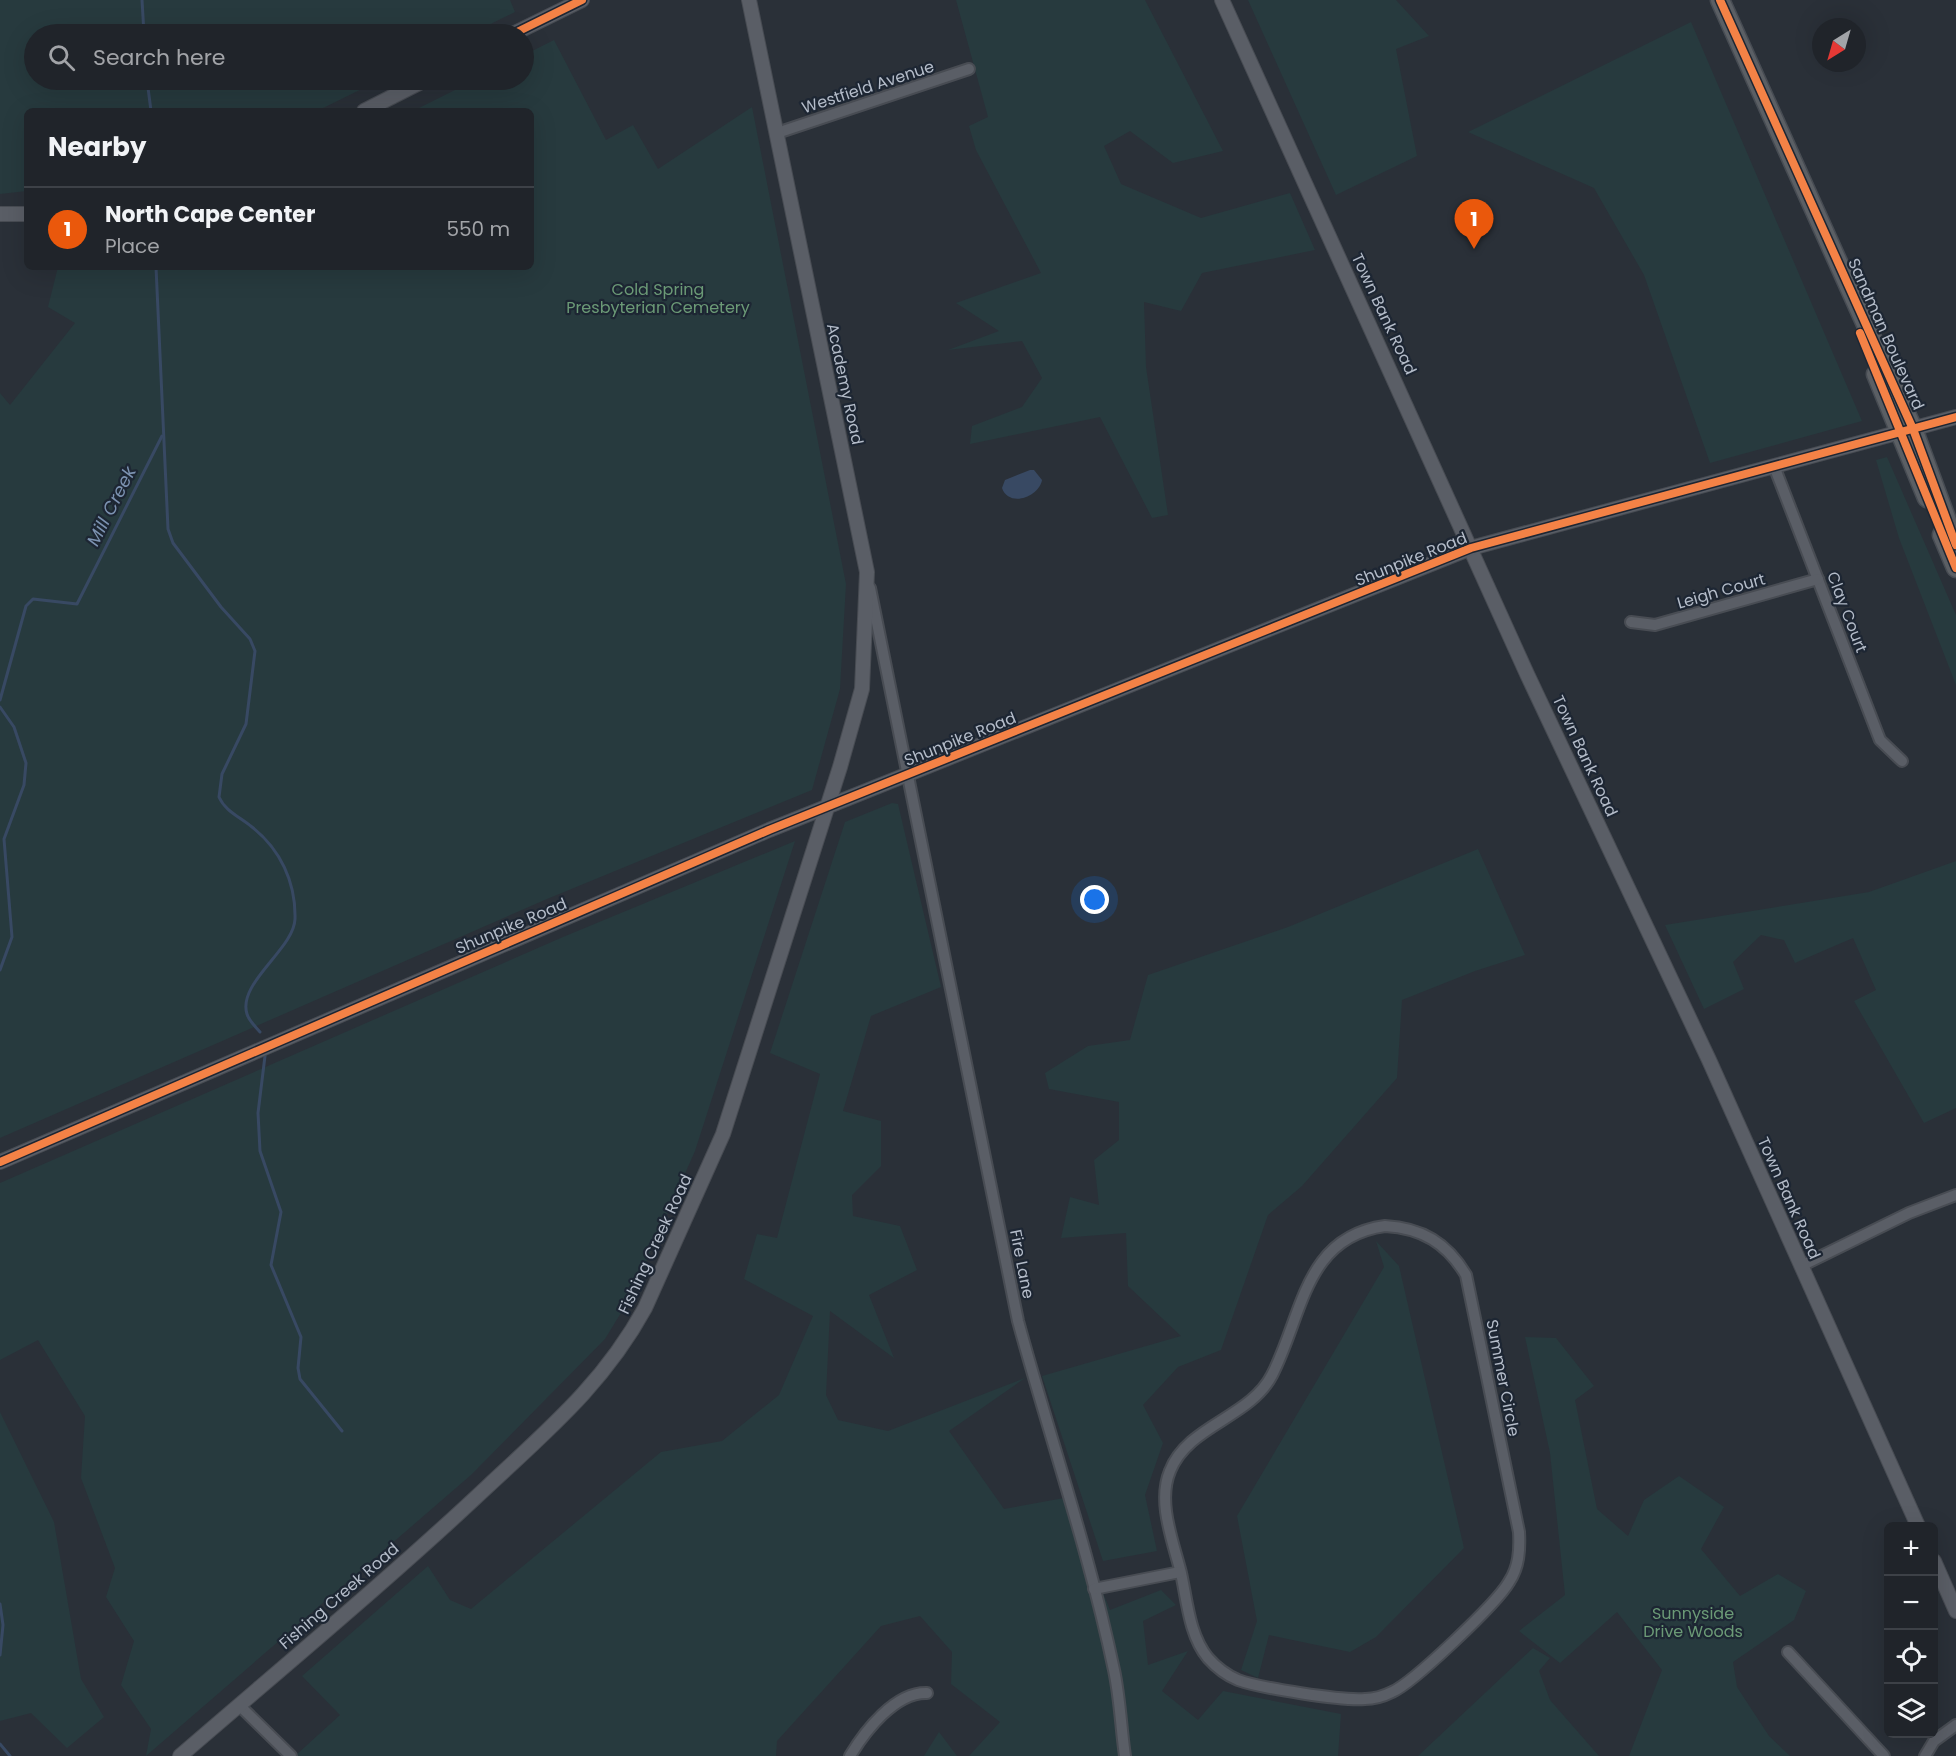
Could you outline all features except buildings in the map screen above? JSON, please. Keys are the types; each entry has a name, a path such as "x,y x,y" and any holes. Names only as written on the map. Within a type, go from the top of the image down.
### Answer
{"highway":[{"name":"Sandman Boulevard","path":"1720,0 1812,204 1956,545"},
{"name":"Sandman Boulevard","path":"1906,431 1956,568"}],"street":[{"path":"533,24 582,0"},
{"name":"Academy Road","path":"749,0 908,774"},
{"name":"Town Bank Road","path":"1222,0 1527,674 1709,1060 1916,1522"},
{"name":"Westfield Avenue","path":"777,133 969,69"},
{"path":"370,108 405,90"},
{"path":"0,214 24,214"},
{"name":"Shunpike Road","path":"0,1162 828,806 1471,548 1956,417"},
{"name":"Clay Court","path":"1774,466 1880,740 1902,761"},
{"name":"Fishing Creek Road","path":"180,1756 451,1521 584,1396 622,1348 645,1308 723,1134 828,806 862,689 867,572"},
{"name":"Leigh Court","path":"1631,622 1655,625 1818,579"},
{"name":"Fire Lane","path":"908,774 1018,1321 1039,1397 1070,1492 1094,1589 1114,1672 1125,1756"},
{"path":"1801,1266 1909,1213 1956,1194"},
{"name":"Summer Circle","path":"1385,1226 1413,1229 1438,1241 1458,1262 1470,1287 1519,1532 1519,1558 1513,1576 1503,1592 1404,1686 1378,1697 1352,1699 1249,1683 1225,1673 1207,1656 1199,1644 1180,1572 1166,1509 1165,1497 1169,1472 1178,1456 1191,1443 1245,1406 1266,1386 1311,1279 1326,1255 1358,1232 1385,1226"},
{"path":"1938,1570 1956,1611"},
{"path":"1094,1589 1180,1572"},
{"path":"1788,1652 1884,1756"},
{"path":"849,1756 869,1729 903,1699 927,1694"},
{"path":"239,1705 291,1756"},
{"path":"1925,1756 1934,1741 1956,1725"}],"green space":[{"path":"0,0 510,0 515,12 490,24 24,24 24,90 360,90 323,108 24,108 24,191 0,194"},
{"path":"956,0 1145,0 1223,151 1173,163 1130,131 1104,146 1121,184 1201,218 1290,193 1315,250 1202,273 1181,311 1144,302 1146,367 1168,515 1152,518 1100,417 970,444 972,426 1022,407 1042,378 1022,341 948,350 999,331 956,303 1041,273 976,150 969,126 988,117"},
{"path":"1248,0 1396,0 1429,36 1396,49 1417,156 1336,195"},
{"path":"1691,22 1862,421 1710,463 1644,275 1594,188 1468,132"},
{"name":"Cold Spring Presbyterian Cemetery","path":"554,40 606,140 633,125 658,169 752,107 846,584 840,689 812,790 547,899 0,1138 0,393 10,405 75,323 48,307 57,270 534,270 534,108 419,108 455,90 534,90 534,50"},
{"path":"1887,457 1956,615 1956,685 1899,538 1876,460"},
{"path":"892,803 898,804 941,987 871,1016 843,1111 881,1121 881,1166 852,1195 853,1216 900,1226 917,1270 869,1295 894,1358 830,1311 826,1395 838,1420 888,1431 1025,1378 949,1431 1004,1509 1064,1498 1110,1610 1161,1590 1176,1605 1143,1621 1148,1665 1188,1651 1162,1691 1198,1720 1223,1691 1341,1714 1338,1756 969,1756 1000,1722 951,1684 952,1652 920,1616 881,1626 777,1741 776,1756 295,1756 340,1715 302,1676 428,1566 450,1600 471,1609 661,1452 722,1441 779,1395 813,1316 744,1279 757,1234 777,1238 820,1074 770,1053 845,822"},
{"path":"795,841 695,1151 630,1298 605,1339 471,1475 146,1756 151,1729 121,1685 134,1641 106,1597 115,1568 81,1478 85,1416 38,1340 0,1360 0,1183 563,937"},
{"path":"1478,849 1525,955 1475,971 1402,1000 1397,1078 1302,1186 1268,1215 1221,1350 1178,1367 1143,1405 1163,1443 1145,1495 1157,1551 1103,1561 1042,1376 1181,1336 1128,1286 1126,1233 1061,1238 1070,1197 1099,1205 1094,1160 1119,1140 1119,1102 1049,1089 1045,1073 1088,1046 1130,1040 1148,975 1288,927"},
{"path":"1956,861 1956,1108 1924,1123 1854,1001 1876,990 1853,938 1795,963 1784,940 1761,935 1733,962 1744,989 1704,1009 1665,925 1869,892"},
{"path":"1376,1241 1399,1266 1464,1548 1376,1637 1350,1652 1269,1635 1258,1678 1241,1670 1257,1621 1237,1516 1384,1267"},
{"name":"Sunnyside Drive Woods","path":"1525,1337 1556,1338 1594,1386 1575,1400 1597,1509 1628,1536 1644,1500 1679,1476 1724,1507 1701,1549 1740,1596 1778,1574 1806,1591 1794,1620 1733,1662 1737,1687 1769,1736 1790,1756 1629,1756 1662,1670 1617,1612 1560,1663 1519,1631 1565,1595 1550,1453"},
{"path":"0,1412 54,1522 81,1679 104,1717 67,1748 31,1713 0,1721"},
{"path":"1533,1648 1550,1658 1539,1671 1550,1700 1599,1756 1418,1756"},
{"path":"939,1732 957,1756 924,1756"}],"water":[{"path":"1034,470 1042,480 1035,491 1017,499 1006,494 1002,488 1005,480"}],"waterway":[{"name":"Mill Creek","path":"142,0 143,24"},
{"name":"Mill Creek","path":"148,90 151,108"},
{"path":"156,270 168,529 173,543 221,607 250,639 255,651 246,724 222,774 219,797 229,810 271,845 289,879 295,905 295,919 286,942 258,978 246,1002 248,1017 260,1032"},
{"name":"Mill Creek","path":"0,700 26,606 33,599 77,604 162,436"},
{"path":"0,707 14,727 26,763 24,785 4,839 12,937 0,970"},
{"path":"265,1056 258,1113 260,1151 281,1212 271,1265 301,1337 298,1368 300,1379 342,1431"},
{"path":"0,1604 3,1625 0,1655"},
{"path":"0,1744 10,1756"}],"cycle path":[{"path":"533,24 582,0"},
{"path":"1720,0 1913,429 1956,545"},
{"path":"1860,333 1956,568"},
{"path":"0,1162 769,830 1471,548 1956,417"}],"place":[{"name":"North Cape Center","path":"1474,249"}]}
